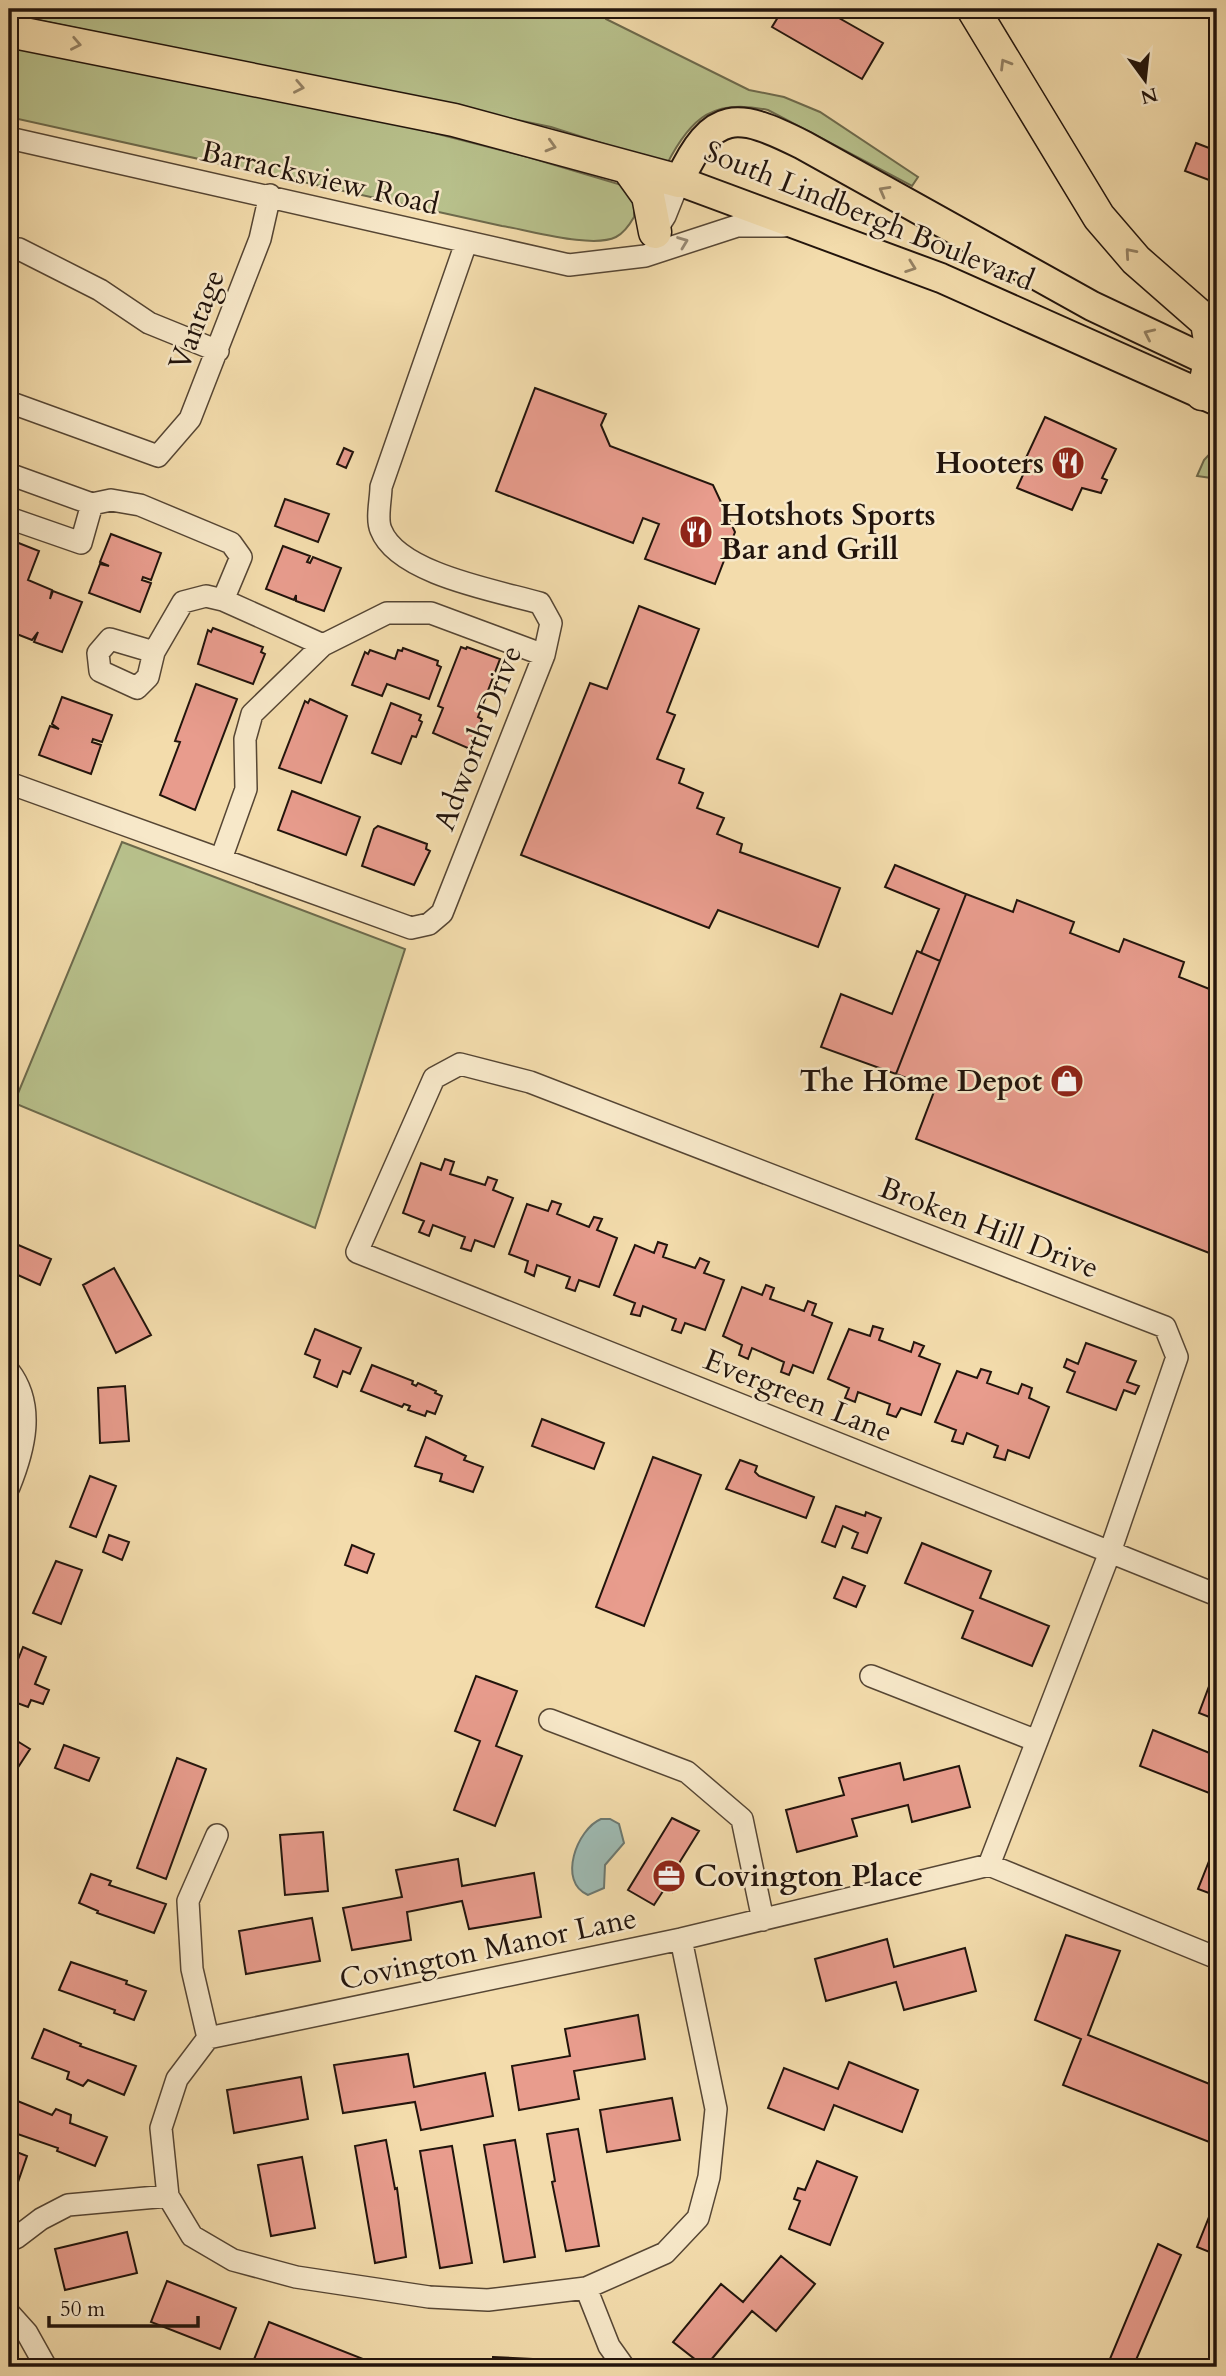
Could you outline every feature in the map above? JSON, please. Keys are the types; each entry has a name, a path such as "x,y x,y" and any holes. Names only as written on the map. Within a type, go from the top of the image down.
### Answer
{"highway":[{"path":"973,9 1100,217 1136,260 1212,328 1214,363 1210,397"},
{"path":"9,31 393,107 679,181"},
{"path":"628,168 649,196 655,232"}],"main road":[{"name":"South Lindbergh Boulevard","path":"1210,397 941,278 679,181 698,144 714,129 735,123 758,124 803,145 1092,306 1214,363"}],"street":[{"name":"Barracksview Road","path":"9,138 270,195 569,265 645,256 737,226 801,227"},
{"name":"Barracksview Road","path":"617,260 636,250 655,232 679,181"},
{"name":"Vantage","path":"9,402 158,456 190,419 260,239 270,195"},
{"name":"Adworth Drive","path":"9,783 411,928 429,924 442,913 544,655 551,624 540,603 419,567 389,545 380,528 381,487 466,243"},
{"path":"19,249 100,290 149,323 218,352"},
{"path":"9,474 92,504 111,500 140,505 231,543 241,557 223,600"},
{"path":"9,518 81,543 92,504"},
{"path":"154,652 183,602 206,596 223,600 323,645"},
{"path":"221,859 246,789 245,739 252,714 323,645 387,613 431,613 544,655"},
{"name":"Broken Hill Drive","path":"357,1252 434,1078 460,1064 530,1082 1165,1327 1177,1357 1110,1552 989,1865"},
{"name":"Evergreen Lane","path":"357,1252 1217,1595"},
{"path":"9,1371 15,1379 26,1414 23,1452 9,1488"},
{"path":"871,1676 1037,1741"},
{"path":"550,1720 687,1772 742,1819 763,1920"},
{"path":"217,1835 188,1901 192,1969 208,2038 177,2079 161,2128 169,2196 192,2236 233,2260 296,2277 429,2297 488,2300 586,2288 665,2253 698,2218 709,2177 716,2109 681,1939"},
{"path":"989,1865 1217,1958"},
{"name":"Covington Manor Lane","path":"208,2038 681,1939 989,1865"},
{"path":"16,2238 41,2219 68,2204 169,2196"},
{"path":"586,2288 609,2346 624,2367"},
{"path":"9,2313 27,2333 46,2367"}],"green space":[{"path":"9,9 604,9 606,19 749,90 784,97 820,112 918,177 912,186 768,110 733,107 706,115 685,134 667,164 551,127 9,14"},
{"path":"9,44 395,123 528,157 625,186 634,204 634,217 616,237 592,241 577,240 502,226 9,117"},
{"path":"1217,446 1217,485 1211,478 1197,476 1204,460"},
{"path":"122,842 405,949 315,1228 14,1103"}],"water":[{"path":"601,1819 610,1819 619,1824 624,1843 605,1865 604,1888 588,1895 579,1888 574,1879 574,1856 584,1833"}],"building":[{"path":"783,9 823,9 883,43 862,79 772,27"},
{"path":"1196,143 1217,151 1217,183 1185,171"},
{"path":"535,388 606,414 601,425 610,446 713,485 735,532 715,584 645,559 659,524 643,518 633,543 496,491"},
{"name":"Hooters","path":"1045,417 1116,449 1102,478 1107,480 1101,493 1082,488 1072,510 1017,488 1028,464 1024,462"},
{"path":"344,448 353,452 346,468 337,464"},
{"path":"285,499 329,514 318,542 275,526"},
{"path":"111,534 161,553 151,580 143,577 142,580 151,583 140,612 89,593 100,564 109,566 100,562"},
{"path":"11,540 39,551 28,580 52,590 50,599 53,591 82,602 62,652 34,642 38,632 32,640 9,631 9,617 15,600 9,598"},
{"path":"283,546 310,556 307,562 310,563 313,557 341,568 324,611 296,601 296,595 294,600 266,589"},
{"path":"639,606 699,629 667,712 675,715 657,759 684,769 679,783 703,793 697,808 724,818 717,834 742,844 740,852 840,888 818,947 718,910 709,928 521,855 590,683 607,689"},
{"path":"213,628 263,647 261,652 265,654 253,684 198,664 208,630 211,632"},
{"path":"461,647 500,659 478,717 482,719 470,749 433,733 443,708 438,706"},
{"path":"403,648 438,661 437,665 441,667 429,699 387,684 382,696 352,685 365,652 368,654 370,650 395,659 398,650 402,651"},
{"path":"196,684 237,699 195,810 160,795 180,742 175,741"},
{"path":"62,697 112,715 102,742 93,739 92,742 101,745 91,774 39,755 50,726 59,729 52,724"},
{"path":"310,699 347,716 321,783 279,768 305,701 308,703"},
{"path":"391,703 421,715 419,720 422,722 416,737 412,736 401,764 372,753"},
{"path":"292,791 360,817 346,855 278,830"},
{"path":"378,826 427,844 426,849 430,851 414,885 362,866 374,829"},
{"path":"895,865 966,894 940,961 921,953 939,909 885,887"},
{"name":"The Home Depot","path":"966,894 1013,912 1017,900 1074,922 1070,933 1119,952 1124,939 1184,962 1179,977 1217,992 1217,1256 916,1139 935,1089 896,1074"},
{"path":"917,951 940,961 896,1074 821,1047 841,994 892,1014"},
{"path":"445,1159 454,1162 450,1174 485,1185 488,1177 497,1180 493,1190 513,1198 494,1247 475,1240 471,1251 461,1248 465,1237 433,1225 429,1236 419,1232 424,1221 403,1213 421,1163 441,1170"},
{"path":"552,1201 561,1204 557,1214 589,1227 594,1217 602,1219 597,1230 617,1238 599,1287 579,1280 575,1291 566,1288 570,1277 537,1265 534,1276 525,1272 528,1261 509,1254 527,1204 548,1211"},
{"path":"9,1241 51,1259 40,1285 9,1271"},
{"path":"658,1242 667,1245 663,1257 695,1268 700,1258 709,1262 704,1273 724,1280 705,1330 685,1323 681,1333 672,1330 676,1319 643,1306 640,1316 631,1314 635,1303 614,1295 635,1245 654,1253"},
{"path":"114,1268 151,1335 116,1353 83,1285"},
{"path":"766,1285 774,1288 770,1299 804,1311 808,1301 816,1304 812,1315 832,1323 813,1373 793,1365 789,1375 781,1372 784,1362 752,1348 748,1359 739,1355 742,1345 723,1336 742,1287 762,1295"},
{"path":"873,1326 883,1329 879,1340 911,1352 914,1342 924,1346 919,1356 940,1364 921,1415 901,1408 896,1417 887,1414 890,1404 858,1392 855,1402 845,1398 849,1388 828,1379 849,1329 870,1336"},
{"path":"315,1329 361,1348 350,1374 343,1371 337,1387 314,1377 320,1360 305,1354"},
{"path":"1086,1343 1136,1361 1127,1382 1139,1386 1135,1394 1124,1390 1116,1410 1067,1392 1075,1372 1064,1367 1067,1359 1078,1364"},
{"path":"372,1365 413,1381 412,1384 416,1386 418,1383 436,1391 435,1393 442,1396 435,1414 427,1411 425,1416 408,1410 410,1406 404,1404 402,1407 361,1391"},
{"path":"981,1369 991,1372 987,1383 1018,1394 1022,1384 1032,1388 1029,1398 1049,1407 1029,1458 1008,1450 1005,1460 994,1457 998,1446 967,1433 963,1444 952,1441 956,1430 935,1422 957,1371 977,1378"},
{"path":"125,1386 129,1441 100,1443 98,1388"},
{"path":"542,1419 604,1443 594,1469 532,1446"},
{"path":"426,1437 466,1456 464,1460 483,1467 473,1492 440,1481 442,1474 415,1466"},
{"path":"653,1457 701,1475 644,1626 596,1607"},
{"path":"740,1460 757,1466 755,1472 759,1476 814,1497 806,1518 726,1489"},
{"path":"90,1476 116,1486 96,1537 70,1527"},
{"path":"836,1506 865,1516 866,1512 881,1518 867,1553 852,1548 858,1533 843,1526 835,1547 822,1542"},
{"path":"109,1535 129,1542 122,1560 103,1552"},
{"path":"922,1543 991,1571 980,1598 1049,1626 1032,1666 962,1638 973,1611 905,1583"},
{"path":"352,1545 374,1554 367,1573 345,1565"},
{"path":"56,1561 82,1570 61,1624 33,1613"},
{"path":"843,1577 865,1586 856,1607 834,1598"},
{"path":"23,1647 46,1657 35,1684 49,1690 43,1704 31,1700 28,1707 9,1700 9,1682"},
{"path":"1217,1665 1217,1720 1199,1713"},
{"path":"476,1676 517,1691 496,1746 522,1756 495,1826 454,1810 480,1741 455,1731"},
{"path":"1153,1730 1217,1756 1217,1796 1140,1766"},
{"path":"9,1736 30,1749 17,1769 9,1764"},
{"path":"64,1745 99,1758 89,1781 55,1768"},
{"path":"177,1758 206,1769 166,1879 137,1868"},
{"path":"900,1763 904,1780 959,1766 970,1807 912,1822 908,1805 852,1819 857,1836 797,1852 786,1810 844,1795 839,1778"},
{"path":"672,1818 699,1831 676,1868 683,1873 672,1892 665,1888 654,1905 628,1890"},
{"path":"323,1832 328,1891 285,1895 280,1835"},
{"path":"1217,1841 1217,1896 1198,1889"},
{"path":"458,1859 462,1886 534,1873 541,1917 469,1929 462,1901 407,1912 411,1940 352,1950 343,1908 402,1897 396,1870"},
{"path":"91,1874 111,1881 109,1885 166,1904 154,1933 97,1913 98,1911 79,1903"},
{"path":"312,1918 320,1961 246,1974 239,1931"},
{"path":"1066,1935 1120,1951 1088,2035 1217,2087 1217,2145 1063,2085 1081,2039 1035,2020"},
{"path":"887,1939 894,1967 965,1948 976,1991 904,2010 896,1982 826,2001 815,1959"},
{"path":"71,1962 127,1981 126,1984 146,1991 134,2020 114,2013 115,2010 59,1990"},
{"path":"638,2015 645,2059 574,2071 579,2099 519,2110 512,2066 570,2056 565,2029"},
{"path":"44,2029 81,2044 80,2046 136,2066 124,2095 88,2080 83,2086 67,2079 69,2072 32,2058"},
{"path":"408,2054 414,2087 485,2073 493,2116 421,2130 415,2102 343,2113 334,2065"},
{"path":"849,2062 918,2090 902,2132 834,2105 824,2130 768,2108 784,2068 838,2089"},
{"path":"301,2077 308,2119 234,2133 227,2090"},
{"path":"672,2098 680,2140 607,2152 600,2110"},
{"path":"15,2100 52,2115 56,2109 71,2115 70,2123 107,2137 95,2166 57,2151 58,2148 9,2131 9,2116"},
{"path":"578,2129 599,2246 566,2251 552,2182 555,2181 547,2134"},
{"path":"386,2140 395,2189 397,2188 406,2257 375,2263 355,2146"},
{"path":"515,2140 535,2257 504,2262 484,2145"},
{"path":"452,2146 472,2263 440,2268 420,2151"},
{"path":"9,2149 27,2156 9,2208"},
{"path":"302,2157 315,2228 271,2236 258,2165"},
{"path":"817,2161 857,2177 830,2245 789,2229 800,2201 794,2199 798,2188 805,2190"},
{"path":"1217,2197 1217,2255 1197,2247"},
{"path":"127,2232 137,2273 65,2290 55,2249"},
{"path":"1158,2244 1181,2255 1133,2367 1107,2366"},
{"path":"781,2256 815,2284 776,2331 752,2311 705,2367 673,2342 721,2284 743,2302"},
{"path":"167,2281 236,2308 220,2349 151,2322"},
{"path":"269,2322 381,2366 267,2367 253,2362"},
{"path":"493,2357 552,2360 552,2367 493,2367"},
{"path":"123,2360 127,2367 108,2367"}],"place":[{"name":"Hooters","path":"1068,463"},
{"name":"Hotshots Sports Bar and Grill","path":"696,532"},
{"name":"The Home Depot","path":"1067,1081"},
{"name":"Covington Place","path":"669,1876"}]}
